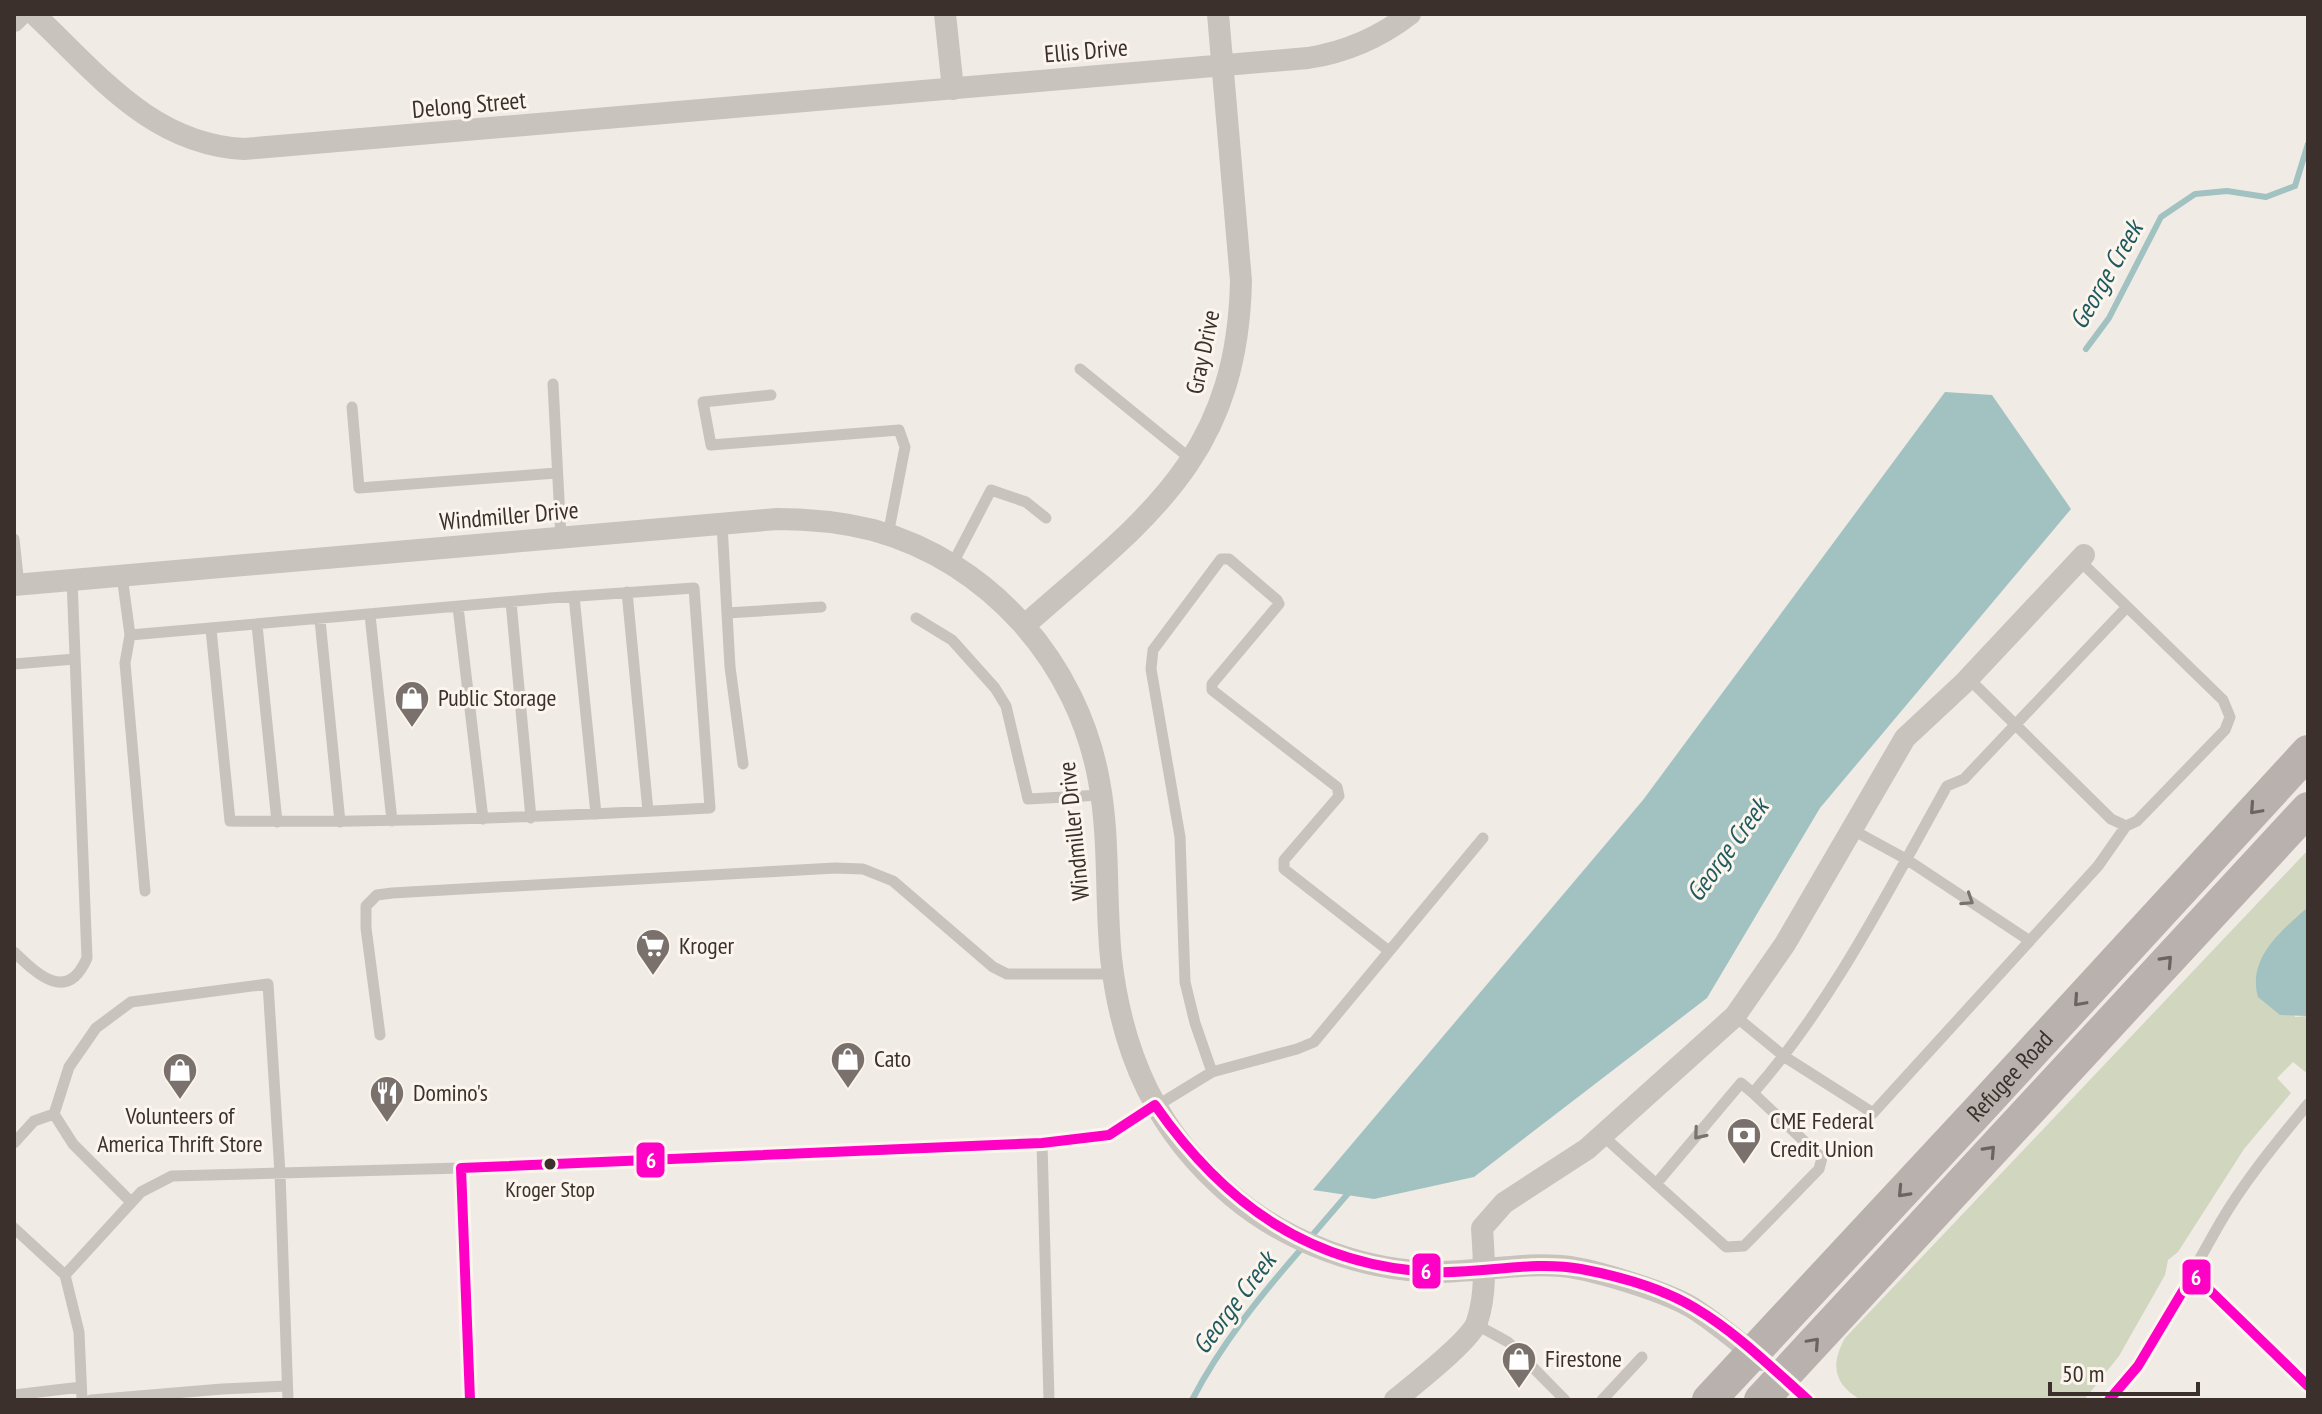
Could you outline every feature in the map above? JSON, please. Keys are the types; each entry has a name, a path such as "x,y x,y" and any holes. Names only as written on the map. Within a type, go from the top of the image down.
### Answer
{"main road":[{"name":"Refugee Road","path":"1765,1373 2308,752"},
{"name":"Refugee Road","path":"1709,1400 1765,1373 2308,809"}],"street":[{"path":"14,21 21,14"},
{"name":"Delong Street","path":"34,14 152,121 181,136 228,148 265,149 953,89"},
{"path":"945,14 953,89"},
{"name":"Gray Drive","path":"1025,625 1151,513 1192,460 1212,424 1229,378 1240,314 1241,281 1218,14"},
{"path":"1222,65 1333,54 1378,36 1410,14"},
{"name":"Ellis Drive","path":"953,89 1222,65"},
{"name":"Windmiller Drive","path":"16,585 777,519 842,523 888,535 952,565 989,590 1045,649 1074,701 1093,752 1101,795 1114,974 1126,1031 1143,1085 1176,1139 1233,1197 1305,1242 1374,1266 1436,1272 1568,1267 1628,1282 1693,1307 1765,1373"},
{"path":"1395,1400 1442,1362 1477,1325 1485,1269 1482,1228 1504,1203 1587,1149 1735,1016 1785,944 1905,738 1968,678 2082,558"}],"lane":[{"path":"1080,369 1192,460"},
{"path":"553,384 561,538"},
{"path":"771,395 703,402 711,445 899,430 905,447 888,535"},
{"path":"352,407 359,488 556,473"},
{"path":"952,565 991,490 1026,502 1046,518"},
{"path":"722,524 730,667 743,764"},
{"path":"14,539 16,585"},
{"path":"1735,1016 1785,1057 1873,1113 2098,866 2126,826 2137,821 2225,730 2230,717 2223,700 2126,608 2082,558"},
{"path":"1212,1072 1185,982 1180,837 1151,669 1153,650 1221,559 1229,559 1279,604 1212,684 1212,690 1337,787 1339,796 1284,860 1284,869 1389,951"},
{"path":"122,576 130,635 125,663 145,891"},
{"path":"14,952 39,976 52,982 73,977 87,958 72,580"},
{"path":"130,635 694,588 710,808 531,818 230,821 211,629"},
{"path":"627,592 648,811"},
{"path":"574,596 596,814"},
{"path":"511,602 531,818"},
{"path":"458,607 483,819"},
{"path":"727,613 821,607"},
{"path":"1753,1093 1785,1057 1836,980 1947,786 1964,779 2126,608"},
{"path":"370,615 392,821"},
{"path":"916,618 952,640 995,688 1006,706 1028,799 1101,795"},
{"path":"320,620 340,822"},
{"path":"257,625 277,822"},
{"path":"14,664 75,659"},
{"path":"1968,678 2111,819 2126,826"},
{"path":"1850,829 1906,859 2030,941"},
{"path":"65,1275 141,1192 172,1176 461,1168 1042,1143 1109,1135 1212,1072 1314,1042 1483,838"},
{"path":"380,1035 366,906 377,895 392,893 863,869 893,881 993,967 1007,974 1114,974"},
{"path":"54,1114 69,1067 96,1028 131,1002 268,984 280,1173 288,1400"},
{"path":"1602,1135 1656,1184 1726,1247 1744,1246 1819,1169 1822,1158 1741,1083 1656,1184"},
{"path":"2109,1400 2138,1366 2221,1222 2260,1162 2308,1104"},
{"path":"14,1143 34,1121 54,1114"},
{"path":"54,1114 73,1144 131,1202"},
{"path":"1042,1143 1049,1400"},
{"path":"461,1168 470,1400"},
{"path":"14,1228 65,1275 79,1332 82,1400"},
{"path":"2193,1274 2307,1392"},
{"path":"1477,1325 1508,1342 1565,1400"},
{"path":"1602,1400 1642,1357"},
{"path":"1765,1373 1808,1400"},
{"path":"91,1400 287,1386"},
{"path":"14,1395 81,1387"}],"green space":[{"path":"2308,850 2308,907 2278,936 2295,1017 2308,1016 2308,1074 2293,1062 2277,1078 2291,1093 2244,1149 2178,1252 2168,1260 2165,1275 2119,1356 2084,1400 1861,1400 1852,1394 1840,1381 1836,1366 1845,1338"}],"water":[{"path":"1945,392 1992,395 2071,509 1820,808 1707,998 1474,1177 1374,1199 1313,1190 1643,800"},
{"path":"2308,907 2308,1016 2280,1015 2258,997 2257,970 2277,936"}],"waterway":[{"name":"George Creek","path":"2086,349 2109,318 2161,217 2195,194 2227,191 2266,197 2295,186 2308,144"},
{"name":"George Creek","path":"1309,1239 1351,1190"},
{"name":"George Creek","path":"1192,1400 1242,1321 1302,1248"}],"transit line":[{"name":"6","path":"470,1400 461,1168 1042,1143 1109,1135 1155,1105 1210,1172 1241,1200 1274,1224 1310,1243 1349,1258 1390,1267 1435,1272 1563,1267 1640,1284 1682,1301 1725,1328 1808,1400"},
{"name":"6","path":"2109,1400 2138,1366 2193,1274 2308,1386"}],"place":[{"name":"Public Storage","path":"412,729"},
{"name":"Kroger","path":"653,977"},
{"name":"Cato","path":"848,1090"},
{"name":"Volunteers of America Thrift Store","path":"180,1101"},
{"name":"Domino's","path":"387,1124"},
{"name":"Kroger Stop","path":"550,1164"},
{"name":"CME Federal Credit Union","path":"1744,1166"},
{"name":"Firestone","path":"1519,1390"}]}
